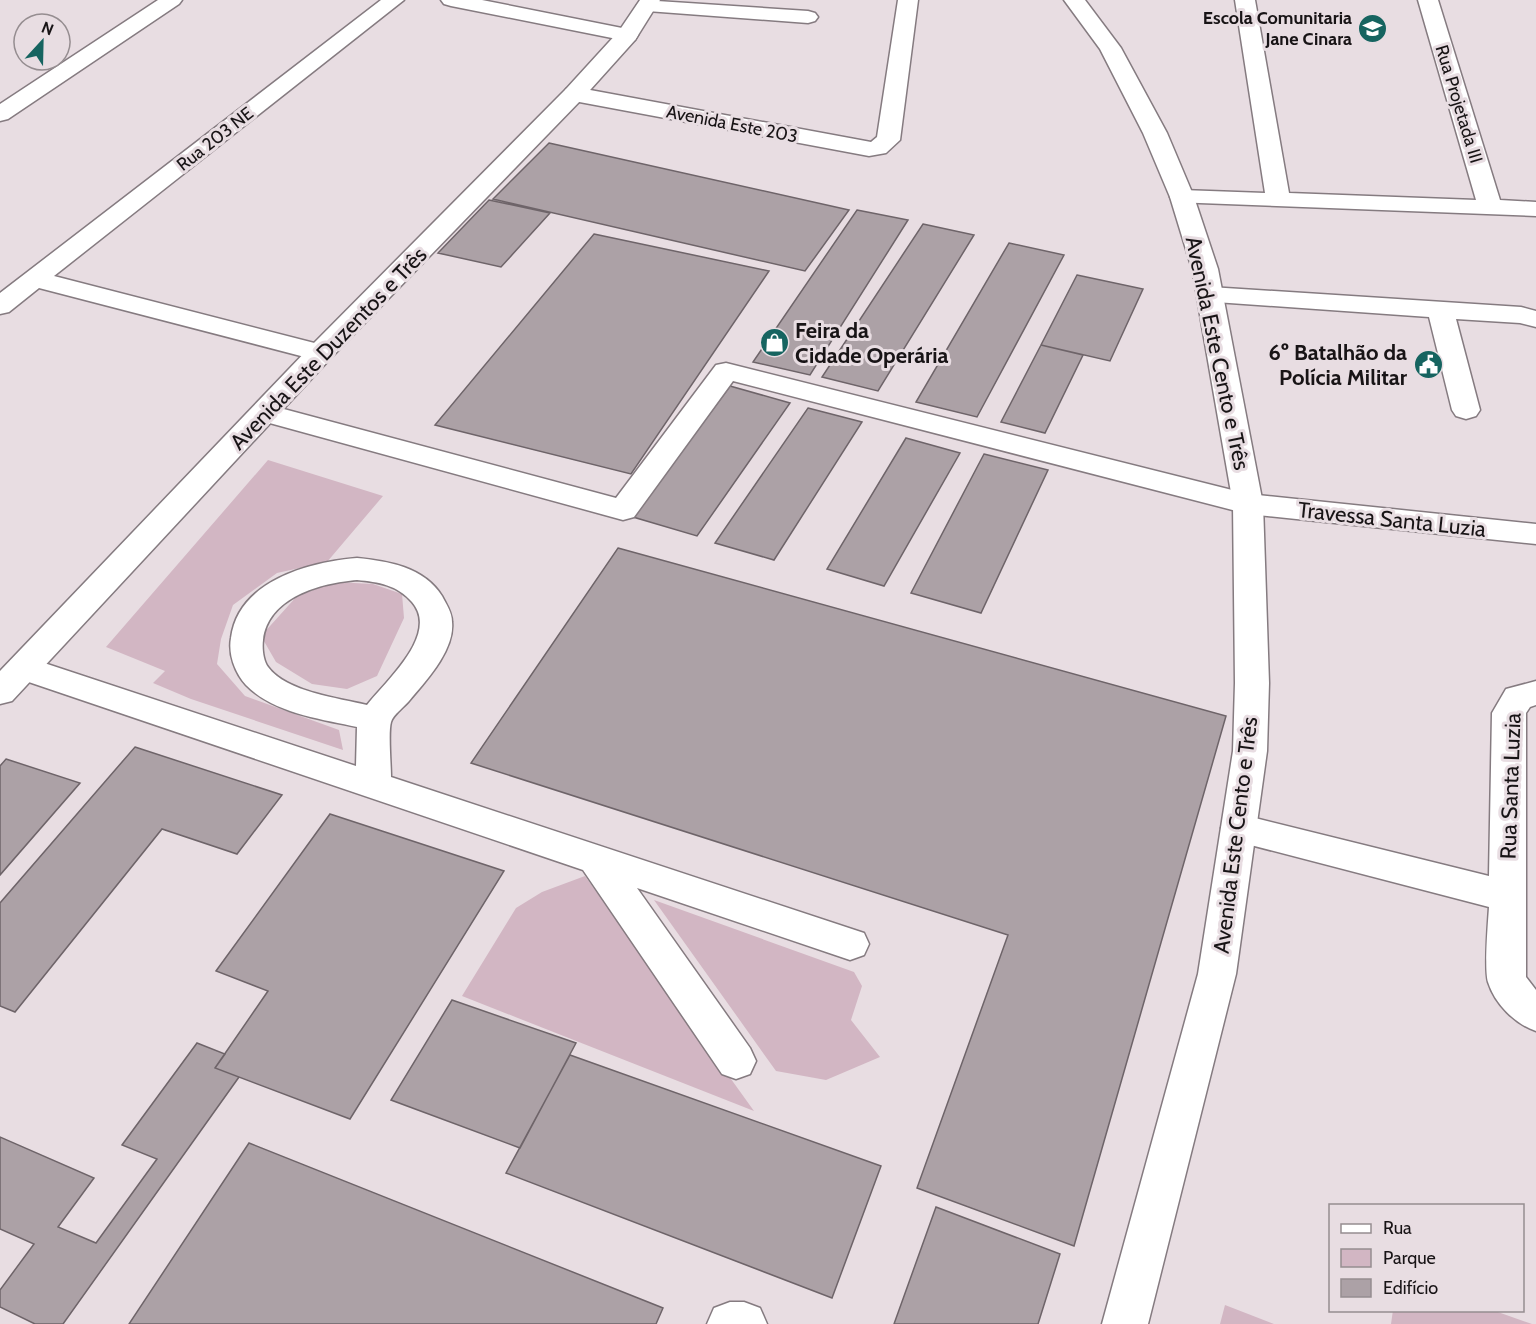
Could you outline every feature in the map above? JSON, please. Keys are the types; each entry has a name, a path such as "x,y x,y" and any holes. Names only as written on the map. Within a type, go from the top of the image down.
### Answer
{"street":[{"path":"0,114 172,0"},
{"name":"Rua 203 NE","path":"0,306 394,0"},
{"path":"451,0 627,35"},
{"name":"Avenida Este 203","path":"573,94 869,149 884,145 888,140 908,0"},
{"name":"Avenida Este Cento e Três","path":"1074,0 1110,48 1155,133 1182,197 1205,269 1248,504 1252,706 1250,751 1239,828 1217,974 1125,1324"},
{"path":"1245,0 1278,200"},
{"name":"Rua Projetada III","path":"1428,0 1490,207"},
{"path":"648,2 808,17"},
{"name":"Avenida Este Duzentos e Três","path":"0,692 320,353 573,94 627,35 648,2"},
{"path":"1182,197 1536,209"},
{"path":"35,279 320,353"},
{"path":"1210,295 1521,315 1536,319"},
{"path":"1440,310 1466,410"},
{"name":"Travessa Santa Luzia","path":"265,412 623,510 726,371 1248,504 1536,534"},
{"path":"373,785 374,718 432,644 437,621 430,600 412,583 387,572 357,569 325,573 295,584 272,598 255,616 246,637 247,657 256,676 275,690 374,718"},
{"path":"23,668 850,944"},
{"name":"Rua Santa Luzia","path":"1507,896 1509,713 1517,696 1536,693"},
{"path":"1239,828 1507,896 1507,981 1521,1001 1536,1014"},
{"path":"596,860 736,1061"},
{"path":"730,1324 744,1324"}],"green space":[{"path":"268,460 383,496 327,562 277,573 233,605 221,639 217,664 245,696 339,730 343,750 191,699 153,683 165,671 106,647"},
{"path":"335,582 373,584 402,594 404,618 377,676 347,689 312,684 276,662 261,636 297,596"},
{"path":"585,876 754,1111 462,996 516,908 542,892"},
{"path":"654,900 854,972 862,986 851,1020 880,1057 826,1080 776,1071"},
{"path":"1225,1305 1274,1324 1220,1324"},
{"path":"1393,1312 1498,1312 1532,1324 1391,1324"}],"building":[{"path":"549,143 849,210 805,271 493,199"},
{"path":"489,200 550,213 501,267 438,253"},
{"path":"857,210 908,220 810,375 753,362"},
{"path":"923,224 974,235 878,391 822,377"},
{"path":"594,234 769,271 631,474 435,425"},
{"path":"1009,243 1064,255 977,417 916,402"},
{"path":"1077,275 1143,289 1110,361 1041,345"},
{"path":"1041,345 1083,355 1045,433 1001,422"},
{"path":"730,386 790,403 697,536 633,517"},
{"path":"808,408 862,422 774,560 715,543"},
{"path":"906,438 960,453 884,586 827,569"},
{"path":"984,454 1048,470 981,613 911,593"},
{"path":"618,548 1226,716 1074,1246 917,1188 1008,935 471,763"},
{"path":"135,747 282,795 237,854 162,829 15,1012 0,1006 0,903"},
{"path":"6,759 80,783 0,875 0,766"},
{"path":"330,814 504,871 350,1119 215,1068 268,991 216,971"},
{"path":"452,1000 576,1043 520,1148 391,1100"},
{"path":"197,1043 225,1054 215,1068 239,1077 63,1324 35,1324 0,1307 0,1290 34,1244 0,1229 0,1137 94,1178 58,1227 96,1243 157,1159 122,1145"},
{"path":"570,1055 881,1166 832,1298 506,1173"},
{"path":"249,1143 663,1308 656,1324 129,1324"},
{"path":"936,1207 1060,1254 1038,1324 894,1324"}],"place":[{"name":"Escola Comunitaria Jane Cinara","path":"1373,28"},
{"name":"Feira da Cidade Operária","path":"774,343"},
{"name":"6º Batalhão da Polícia Militar","path":"1428,365"}]}
